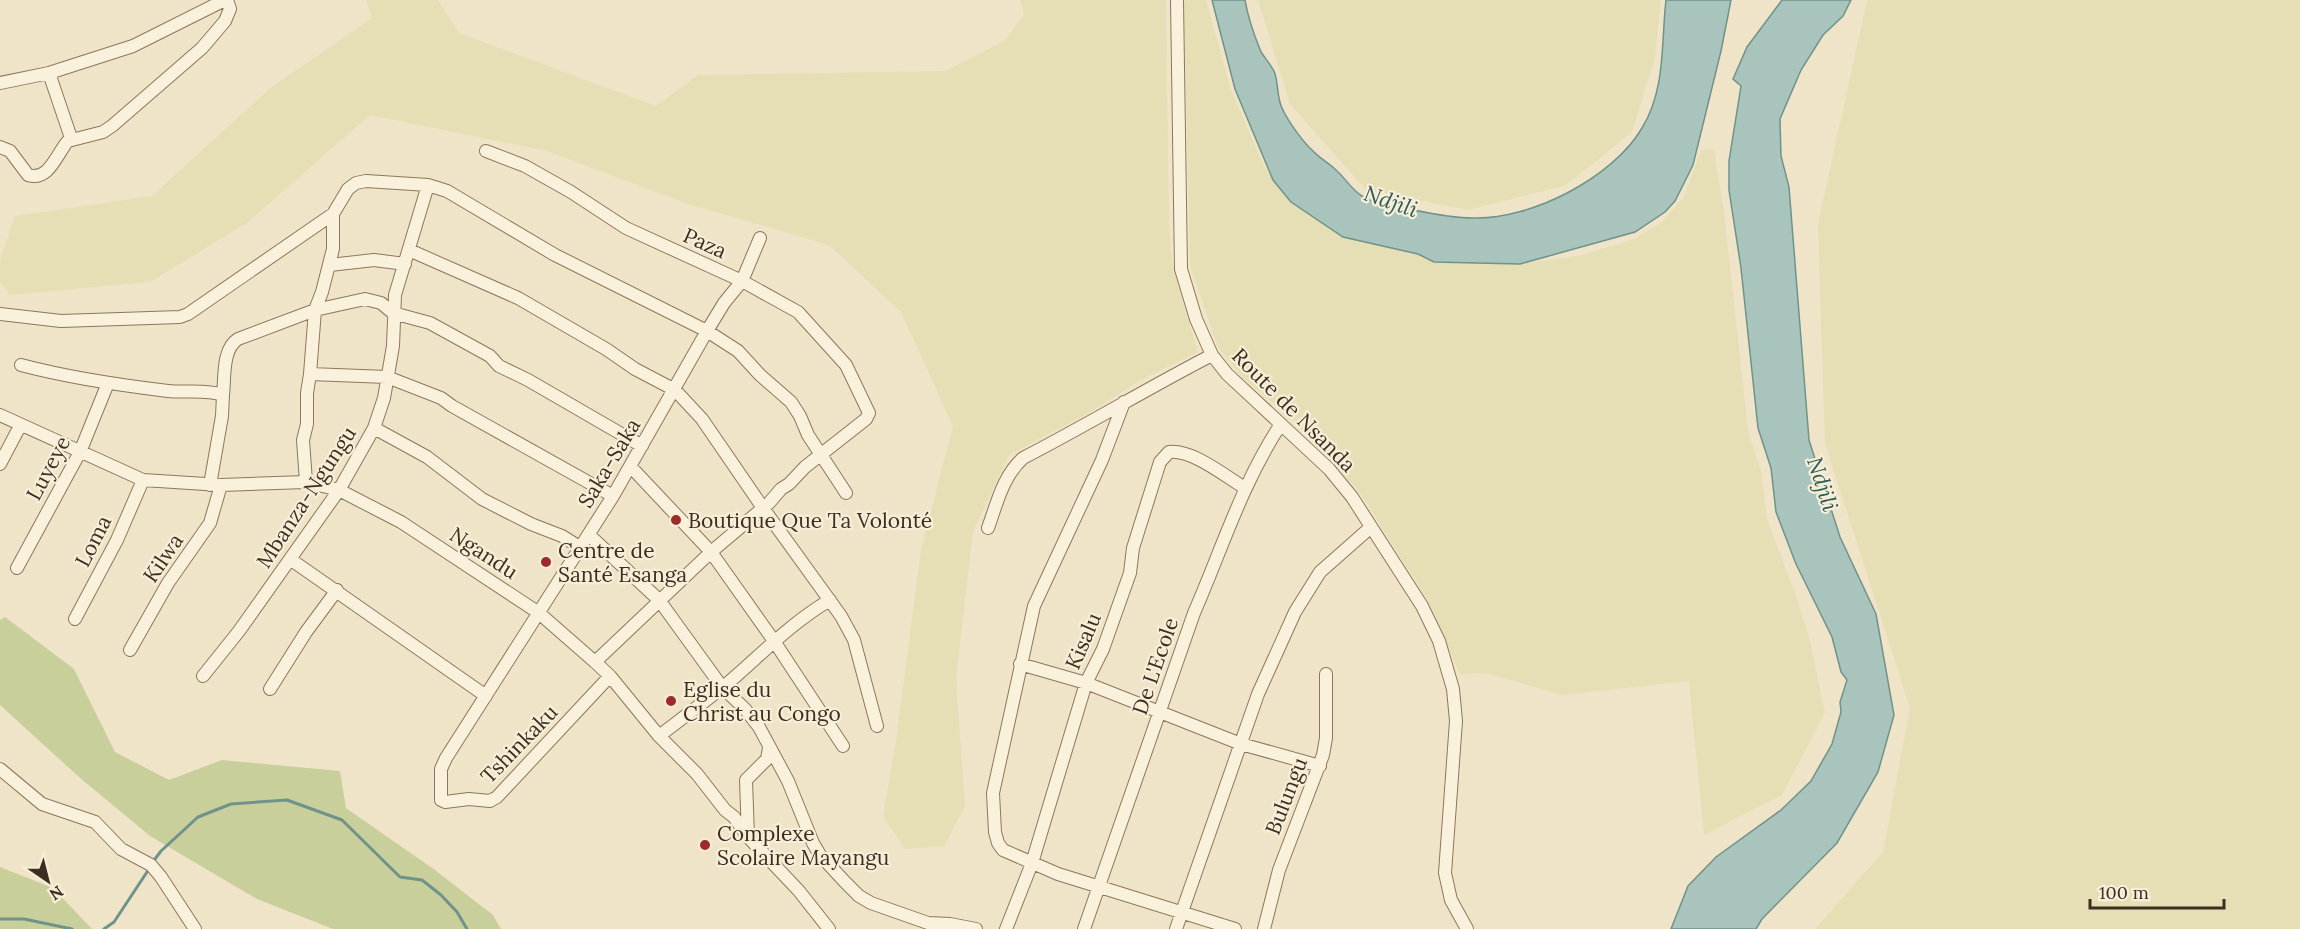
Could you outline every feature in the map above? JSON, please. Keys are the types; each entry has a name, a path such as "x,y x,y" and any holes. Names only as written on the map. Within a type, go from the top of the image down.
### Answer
{"street":[{"path":"0,83 49,73 133,46 226,0 230,12 202,48 112,126 93,135 71,138 65,143 48,169 32,177 10,151 0,147"},
{"name":"Route de Nsanda","path":"1177,0 1181,269 1196,319 1212,355 1256,403 1329,469 1352,497 1422,606 1439,641 1454,689 1456,721 1445,873 1451,900 1467,929"},
{"path":"49,73 71,138"},
{"name":"Paza","path":"486,151 525,166 571,192 626,228 773,296 802,315 846,365 869,413 866,419 822,454"},
{"path":"0,314 62,321 180,317 188,314 333,214 348,189 356,183 366,181 428,185 447,191 555,255 707,331 738,351 760,375 791,402 808,435 846,493"},
{"name":"Mbanza-Ngungu","path":"203,676 239,631 339,490 374,429 384,398 393,346 395,295 428,185"},
{"path":"306,482 303,440 307,424 306,393 310,374 315,310 330,265 334,236 333,214"},
{"name":"Saka-Saka","path":"441,800 441,769 631,467 707,331 724,303 742,281 760,238"},
{"path":"409,250 518,298 606,349 635,369 675,390 702,419 830,600 854,640 877,726"},
{"path":"330,265 375,260 405,264"},
{"path":"315,310 365,299 381,303 393,313 430,323 490,356 499,366 528,380 642,446"},
{"name":"Kilwa","path":"130,650 168,583 210,523 228,350 231,343 315,310"},
{"path":"988,528 1006,478 1023,458 1212,355"},
{"path":"21,365 64,376 108,383 177,392 213,392 223,395"},
{"path":"310,374 387,377 441,398 613,496"},
{"name":"Luyeye","path":"17,568 80,452 108,383"},
{"path":"1124,402 1102,460 1034,606 993,794 995,832 998,843 1004,850 1058,874 1235,929"},
{"name":"Ngandu","path":"0,415 143,480 215,485 306,482 339,490 401,522 539,613 610,676 659,736 697,774 748,837 799,891 829,929"},
{"name":"De L'Ecole","path":"1083,929 1130,802 1194,613 1216,564 1221,543 1245,488 1281,424"},
{"path":"0,464 20,426"},
{"path":"374,429 427,457 482,499 531,524 562,536 581,548"},
{"name":"Kisalu","path":"1006,929 1032,863 1086,683 1103,649 1130,573 1133,548 1163,457 1169,452 1179,451 1245,488"},
{"path":"595,662 711,552 763,508 805,466 822,454"},
{"path":"631,467 711,552 774,641 843,746"},
{"name":"Loma","path":"75,619 117,540 143,480"},
{"path":"1176,929 1258,694 1295,612 1320,572 1371,527"},
{"path":"589,535 660,600 722,687 745,709 759,727 788,781 820,855 859,896 870,903 928,923 976,929"},
{"path":"290,559 486,696"},
{"path":"270,689 306,632 337,590"},
{"path":"659,736 722,687 812,610 830,600"},
{"path":"1020,664 1086,683 1240,744 1320,766"},
{"name":"Bulungu","path":"1264,929 1279,870 1311,782 1320,766 1326,738 1326,674"},
{"name":"Tshinkaku","path":"441,800 445,802 469,799 490,801 497,797 610,676"},
{"path":"748,837 746,780 767,759 769,748"},
{"path":"0,769 42,804 95,822 121,849 151,865 195,929"}],"shaded area":[{"path":"366,0 438,0 459,33 656,106 698,75 946,71 1004,41 1024,15 1020,0 1166,0 1169,223 1172,259 1198,352 1139,381 1094,410 1009,455 973,532 956,678 965,806 944,846 905,849 883,816 896,741 921,550 953,426 901,312 829,245 688,204 547,151 370,115 247,223 150,282 10,295 0,282 0,261 15,216 152,196 269,89 372,18"},
{"path":"1184,0 1206,0 1231,90 1263,164 1273,180 1291,202 1343,237 1418,254 1434,262 1520,264 1583,255 1634,239 1662,222 1684,197 1701,150 1714,149 1724,212 1748,431 1761,471 1767,519 1795,593 1810,641 1825,713 1782,795 1704,835 1689,681 1562,695 1486,673 1460,674 1430,604 1358,490 1291,418 1242,377 1218,347 1190,266"},
{"path":"1258,0 1661,0 1655,57 1632,132 1566,185 1468,210 1365,189 1290,104"},
{"path":"1867,0 2300,0 2300,929 1815,929 1883,852 1910,708 1825,444 1818,224"}],"green space":[{"path":"5,617 74,669 115,752 169,780 222,760 340,771 346,808 435,870 493,915 501,929 333,929 257,899 150,836 79,777 0,705 0,620"},
{"path":"0,867 53,888 92,929 0,929"}],"water":[{"path":"1212,0 1245,0 1261,52 1276,75 1279,100 1285,115 1308,146 1358,193 1374,202 1387,205 1443,216 1473,218 1495,217 1544,204 1591,179 1611,163 1629,146 1650,113 1659,82 1666,0 1731,0 1693,165 1675,201 1665,212 1635,232 1520,264 1434,262 1418,254 1343,237 1291,202 1273,180 1235,89"},
{"name":"Ndjili","path":"1782,0 1851,0 1843,16 1823,35 1801,70 1780,119 1781,156 1789,187 1809,440 1840,537 1876,614 1894,715 1878,772 1837,843 1762,919 1756,929 1671,929 1688,886 1716,857 1781,810 1811,781 1832,744 1847,680 1841,672 1832,637 1796,564 1776,512 1771,468 1758,428 1741,268 1729,190 1729,161 1741,86 1733,79 1747,47"}],"waterway":[{"path":"152,863 161,851 198,817 231,804 287,800 342,820 400,877 422,880 441,895 457,912 467,929"},
{"path":"104,929 114,922 149,869"},
{"path":"0,919 24,919 72,929"}],"place":[{"name":"Boutique Que Ta Volonté","path":"676,520"},
{"name":"Centre de Santé Esanga","path":"546,562"},
{"name":"Eglise du Christ au Congo","path":"671,701"},
{"name":"Complexe Scolaire Mayangu","path":"705,845"}]}
